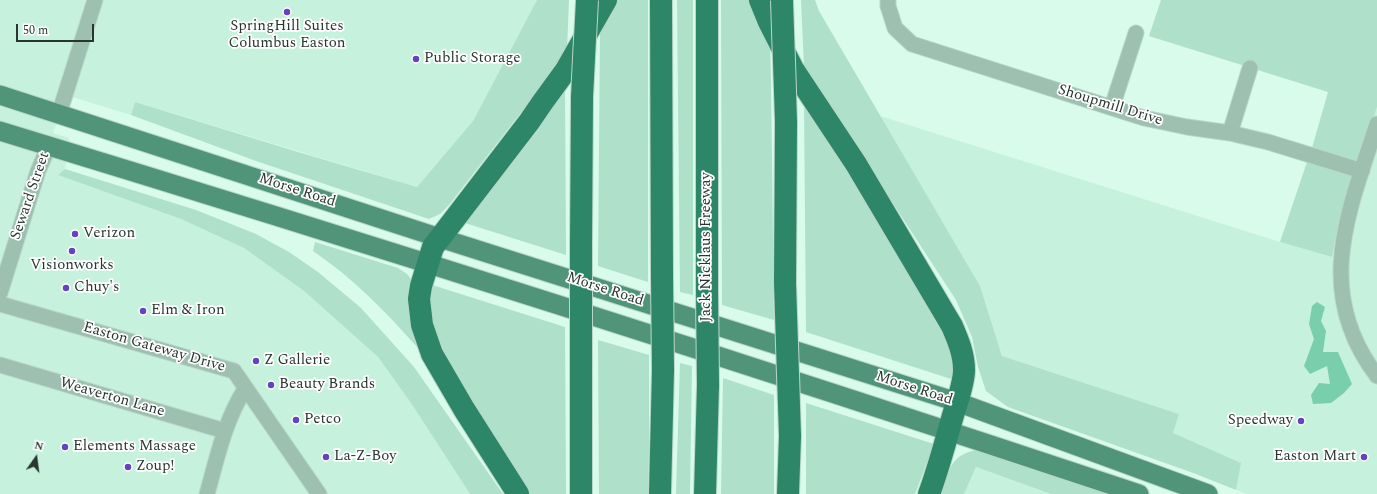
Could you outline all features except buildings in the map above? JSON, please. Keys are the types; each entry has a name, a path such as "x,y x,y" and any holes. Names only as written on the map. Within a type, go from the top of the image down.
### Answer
{"highway":[{"path":"581,494 582,98 587,0"},
{"path":"518,494 464,409 432,354 422,325 419,299 421,286 433,247 529,122 566,70 606,0"},
{"path":"660,494 663,370 661,0"},
{"name":"Jack Nicklaus Freeway","path":"705,494 708,385 707,0"},
{"path":"760,0 769,22 793,69 856,164 952,326 959,341 963,356 964,371 938,470 929,494"},
{"path":"782,0 786,122 785,283 790,436 788,494"}],"main road":[{"name":"Morse Road","path":"0,95 440,238 957,402 1208,494"},
{"name":"Morse Road","path":"0,131 428,263 949,431 1138,494"}],"street":[{"path":"59,114 95,0"},
{"name":"Shoupmill Drive","path":"888,0 888,6 894,28 912,44 1144,118 1187,127 1230,133 1268,142 1362,171"},
{"path":"1112,107 1136,33"},
{"path":"1230,133 1250,68"},
{"path":"1377,124 1343,237 1340,259 1341,282 1349,327 1358,346 1377,376"},
{"name":"Seward Street","path":"0,293 38,171 49,146"},
{"name":"Easton Gateway Drive","path":"0,304 234,371 320,494"},
{"name":"Weaverton Lane","path":"0,365 225,431"},
{"path":"207,494 225,431 236,403 246,389"}],"shaded area":[{"path":"0,0 537,0 473,121 417,187 135,102 131,115 66,95 53,133 69,138 65,169 58,175 181,219 244,248 304,291 378,357 411,403 470,494 0,494"},
{"path":"537,0 569,0 567,49 526,106 449,205 440,214 429,219 256,161 131,115 135,102 417,187 473,121"},
{"path":"615,0 648,0 648,282 598,266 600,33"},
{"path":"677,0 693,0 693,295 680,292"},
{"path":"721,0 751,0 770,41 774,320 722,305"},
{"path":"801,0 815,0 819,11 980,286 1002,356 1179,414 1173,433 1241,463 1236,490 1196,474 1008,407 986,391 978,367 972,337 956,300 804,67"},
{"path":"1161,0 1377,0 1377,107 1360,160 1348,160 1312,148 1328,92 1149,36"},
{"path":"565,87 566,255 465,223 538,130 547,111"},
{"path":"804,102 855,179 949,341 954,380 806,332"},
{"path":"1377,107 1377,494 1247,494 1236,490 1240,463 1172,433 1179,414 1002,356 980,286 880,116 1332,257 1339,220"},
{"path":"1308,159 1354,176 1339,220 1332,257 1280,242"},
{"path":"65,169 196,210 256,234 289,252 318,272 361,308 414,367 503,494 470,494 411,403 378,357 304,291 244,248 181,219 58,175"},
{"path":"315,242 398,268 407,274 412,280 420,344 417,347 368,296 342,272 313,251"},
{"path":"429,284 565,327 566,494 530,494 474,412 446,364 435,332 428,299"},
{"path":"598,340 649,355 648,494 599,494"},
{"path":"680,363 692,366 690,494 676,494"},
{"path":"723,378 774,395 774,494 721,494"},
{"path":"806,403 934,444 915,494 806,494"},
{"path":"975,450 1111,494 1051,494 976,467 964,494 941,494 951,466 966,453"},
{"path":"976,467 1051,494 964,494"}],"green space":[{"path":"1317,302 1325,307 1321,321 1326,331 1323,352 1338,352 1352,384 1344,393 1331,403 1313,404 1311,395 1319,383 1330,384 1327,366 1310,374 1304,366 1314,339 1309,324 1312,306"}],"place":[{"name":"SpringHill Suites Columbus Easton","path":"287,12"},
{"name":"Public Storage","path":"416,59"},
{"name":"Verizon","path":"75,234"},
{"name":"Visionworks","path":"72,251"},
{"name":"Chuy's","path":"66,288"},
{"name":"Elm & Iron","path":"143,311"},
{"name":"Z Gallerie","path":"256,361"},
{"name":"Beauty Brands","path":"271,385"},
{"name":"Petco","path":"296,420"},
{"name":"Speedway","path":"1301,421"},
{"name":"Elements Massage","path":"65,447"},
{"name":"La-Z-Boy","path":"326,457"},
{"name":"Easton Mart","path":"1364,457"},
{"name":"Zoup!","path":"128,467"}]}
